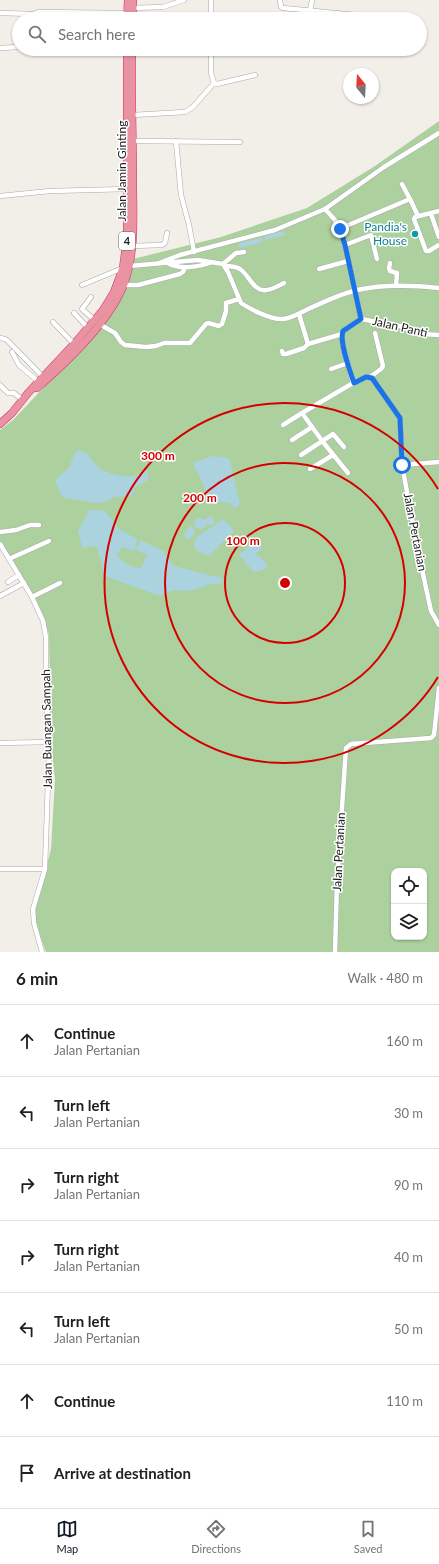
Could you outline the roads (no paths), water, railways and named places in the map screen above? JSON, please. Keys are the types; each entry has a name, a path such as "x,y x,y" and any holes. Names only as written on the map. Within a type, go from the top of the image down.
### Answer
{"highway":[{"path":"128,0 130,12"},
{"path":"130,12 132,0"},
{"name":"Jalan Jamin Ginting","path":"40,381 54,372 115,301 123,285 132,246 127,56"},
{"name":"Jalan Jamin Ginting","path":"0,424 12,413 88,328 97,322 110,300 126,267 133,141 132,56"}],"street":[{"path":"135,12 184,0"},
{"path":"211,0 211,12"},
{"path":"280,0 282,8 310,12 312,0"},
{"path":"0,13 12,13"},
{"path":"0,48 12,47"},
{"path":"211,56 211,73 214,83"},
{"path":"214,83 217,84 255,75"},
{"path":"133,115 185,112 193,107 214,83"},
{"path":"158,264 167,258 275,230 325,209 384,167 439,133"},
{"path":"133,141 240,142"},
{"path":"176,141 181,195 194,252"},
{"path":"402,184 418,216"},
{"path":"0,196 50,191 130,189"},
{"path":"340,229 410,199"},
{"path":"282,351 283,354 286,354 304,348 308,344 342,334 345,329 361,319 345,245 340,229 335,220 325,209"},
{"path":"439,211 414,218 425,250 428,251 439,245"},
{"path":"431,214 439,237"},
{"path":"132,246 162,245 165,243 166,233"},
{"path":"345,245 371,235 377,259"},
{"path":"223,265 236,253 244,252"},
{"path":"82,286 126,267 198,260 214,262 239,269 256,287 262,290 270,289 284,283"},
{"path":"319,269 348,261"},
{"path":"168,263 176,267 186,267 214,262"},
{"path":"390,262 390,270 396,273 397,277 396,286"},
{"path":"223,265 238,299 243,305 268,317 278,319 290,318 327,300 355,290 373,287 396,286 439,288"},
{"path":"123,285 138,285 180,274 186,267"},
{"path":"91,296 82,309 84,311 97,322 115,333 120,342 125,345 146,347 164,343 190,343 208,323 219,326 222,324 226,311 226,303 238,299"},
{"path":"74,313 88,328"},
{"path":"299,314 308,344"},
{"name":"Jalan Panti","path":"361,319 405,327 422,334 439,335"},
{"path":"53,322 74,344"},
{"path":"283,426 302,413 354,383 370,377 381,369 383,366 375,332"},
{"path":"342,334 354,383"},
{"path":"0,338 8,341 40,381"},
{"path":"12,352 19,364 40,381"},
{"path":"331,368 348,363"},
{"name":"Jalan Pertanian","path":"370,377 376,382 400,418 402,465 418,551 431,611 439,626"},
{"path":"0,385 8,393 24,399"},
{"path":"302,413 348,473"},
{"path":"292,440 312,427"},
{"path":"301,455 334,434 344,447"},
{"path":"310,469 333,455"},
{"path":"402,465 439,462"},
{"path":"0,532 16,530 30,525 39,525"},
{"path":"9,559 49,541"},
{"name":"Jalan Buangan Sampah","path":"0,544 32,597 43,621 46,637 46,686 49,742 45,869 33,908 34,922 42,952"},
{"path":"8,582 19,575"},
{"path":"0,596 24,583"},
{"path":"32,597 60,583"},
{"name":"Jalan Pertanian","path":"335,952 337,882 346,748 351,744 431,738 434,735 439,688"},
{"path":"0,743 49,742"},
{"path":"0,869 45,869"}],"water":[{"path":"284,231 285,235 265,240 264,236"},
{"path":"262,238 263,242 240,248 239,243"},
{"path":"78,450 88,455 99,468 106,472 123,476 136,476 147,471 149,477 146,481 134,488 131,496 114,497 108,501 99,503 64,498 61,495 55,481 69,467"},
{"path":"212,456 229,458 240,504 235,509 230,503 211,501 193,463"},
{"path":"89,510 105,511 121,531 136,538 137,541 134,551 123,547 117,555 128,564 141,568 147,555 136,549 140,540 163,551 174,566 220,577 224,581 218,584 210,584 187,591 173,590 162,595 157,595 105,576 97,547 89,546 83,549 78,532"},
{"path":"209,516 213,517 214,523 210,525 206,524 202,529 196,528 194,525 196,519 201,518 205,520"},
{"path":"223,519 234,531 209,556 197,551 194,545 196,538"},
{"path":"192,526 195,531 193,536 187,540 185,536 186,532"},
{"path":"254,541 258,541 261,546 261,549 256,554 268,566 265,569 256,572 253,571 239,555"}],"place":[{"name":"Pandia's House","path":"415,234"}]}
